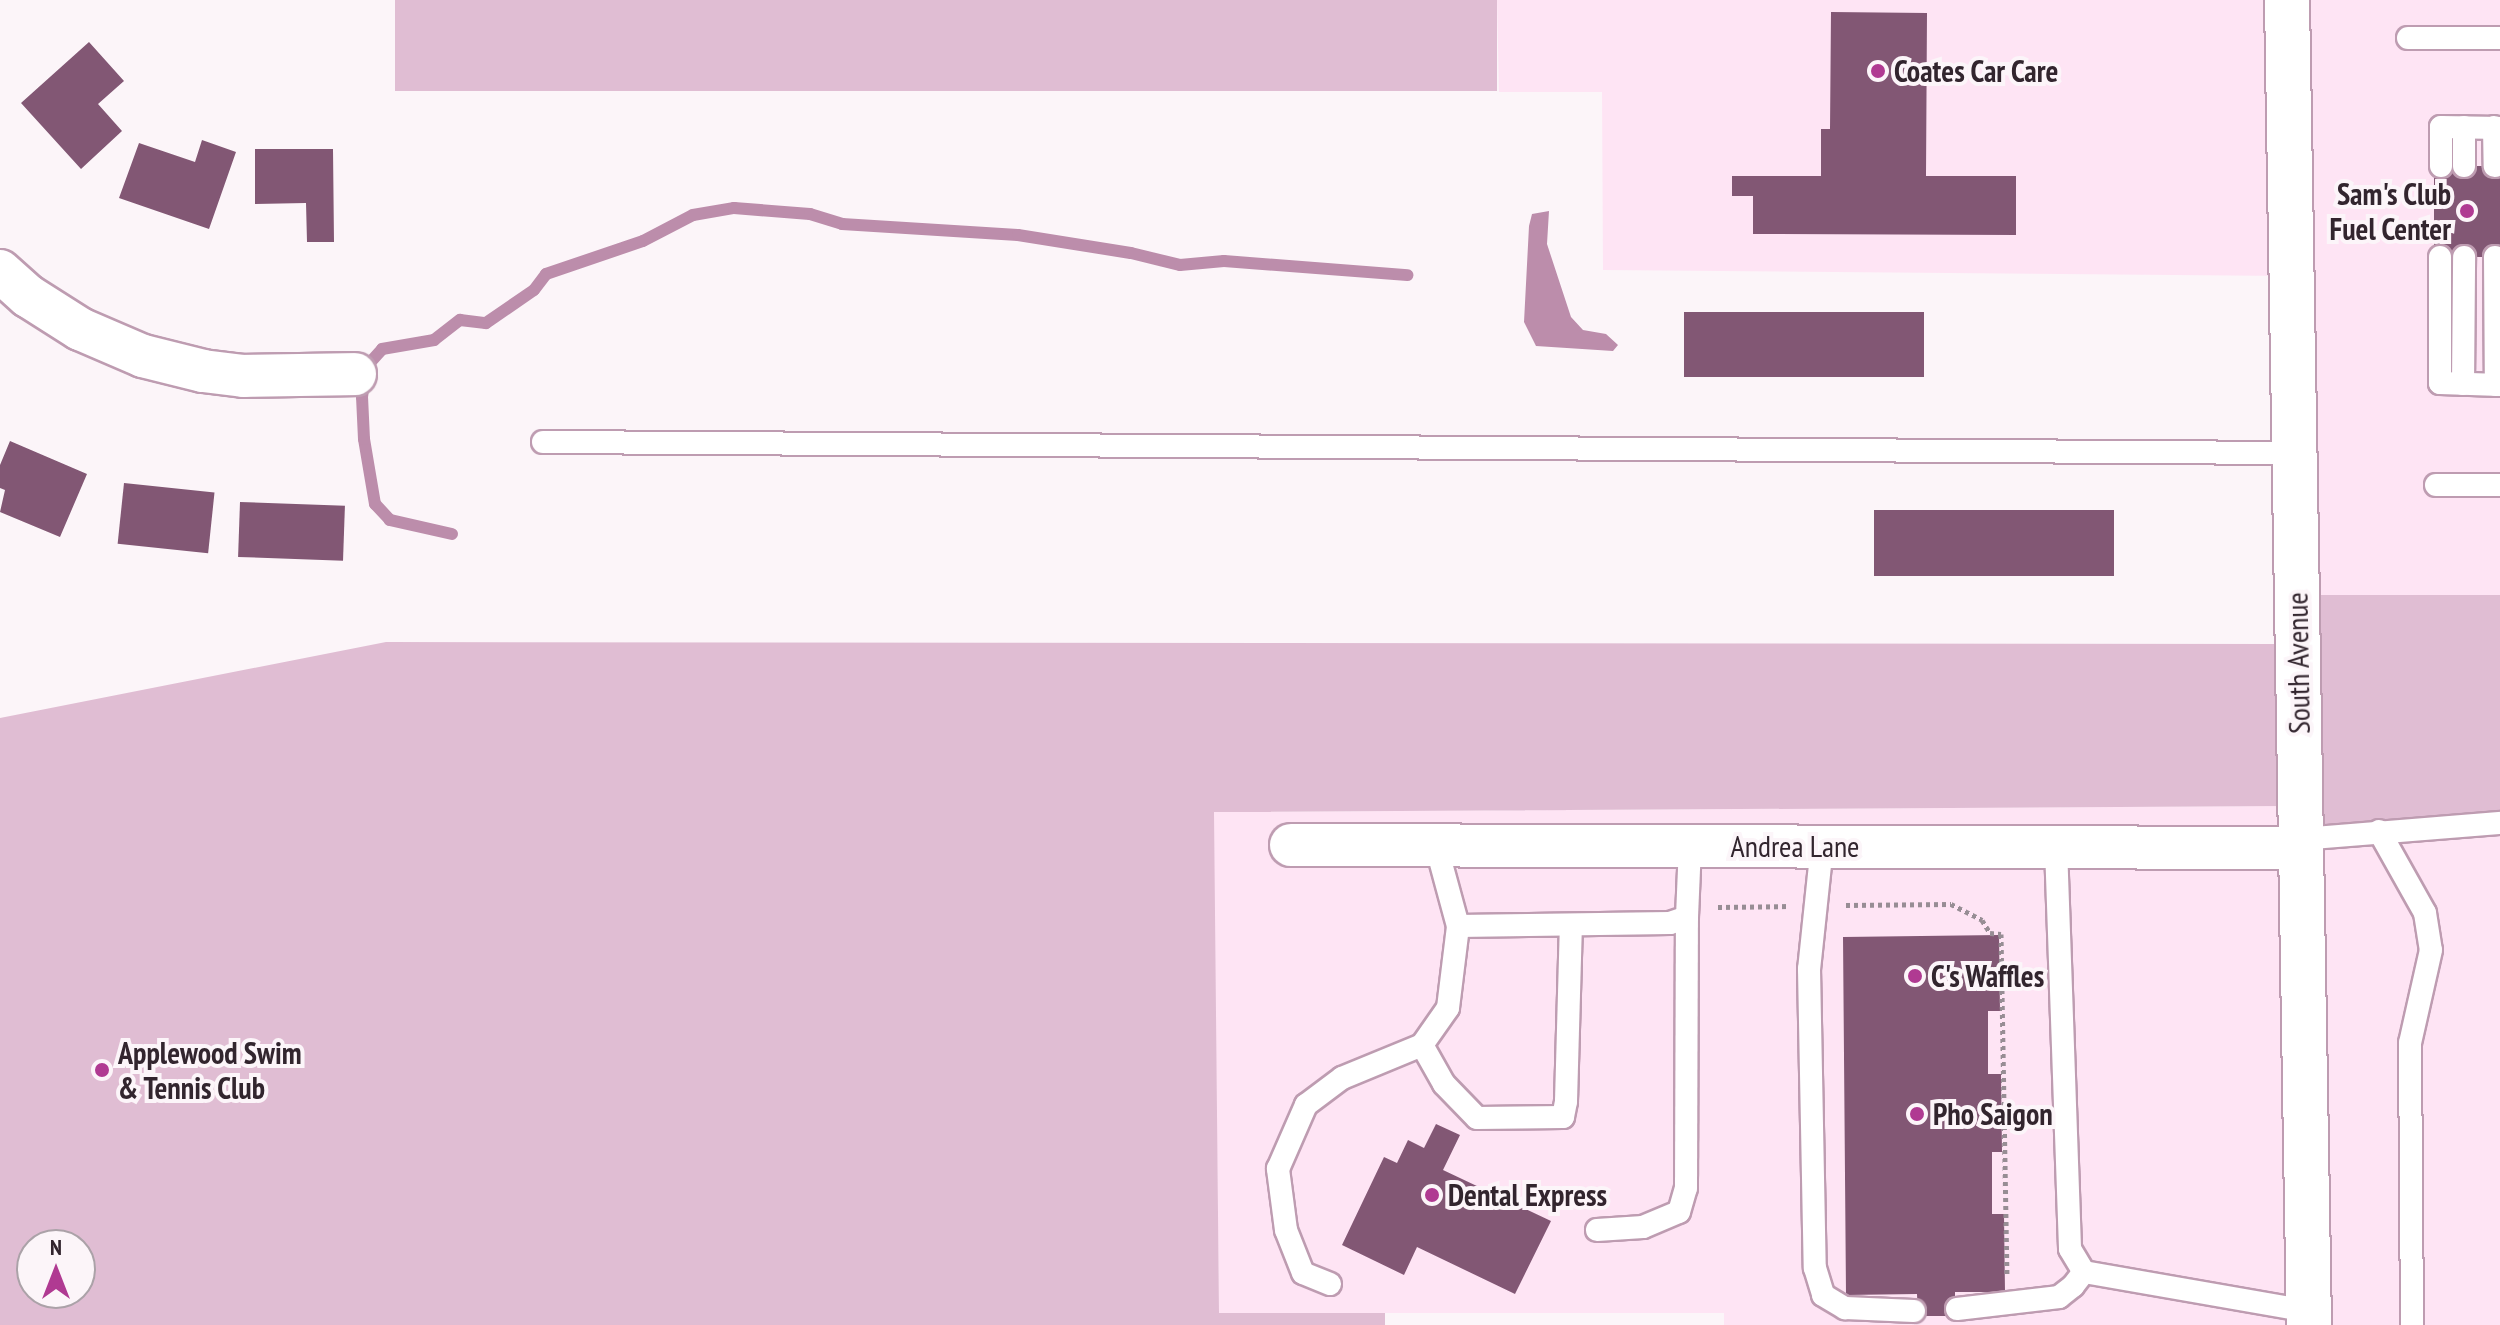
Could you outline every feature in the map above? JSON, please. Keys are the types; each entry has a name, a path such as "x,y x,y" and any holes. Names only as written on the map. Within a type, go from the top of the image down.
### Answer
{"main road":[{"name":"South Avenue","path":"2287,0 2308,1318"}],"street":[{"path":"0,271 28,296 80,329 143,356 203,371 244,376 355,374"},
{"name":"Andrea Lane","path":"1291,845 2056,847 2300,843"}],"lane":[{"path":"2408,38 2500,38"},
{"path":"2441,166 2441,127 2497,128 2495,166"},
{"path":"2464,127 2464,166"},
{"path":"2440,257 2440,383 2498,385 2495,257"},
{"path":"2463,384 2464,257"},
{"path":"543,442 2295,453"},
{"path":"2436,485 2500,485"},
{"path":"2300,843 2379,831 2500,823"},
{"path":"2379,831 2425,913 2431,950 2410,1043 2412,1325"},
{"path":"1330,1284 1303,1273 1286,1230 1278,1169 1306,1105 1342,1078 1422,1045 1448,1008 1458,926 1436,845"},
{"path":"1597,1230 1643,1227 1679,1212 1686,1188 1690,846"},
{"path":"1822,846 1809,969 1815,1268 1823,1295 1845,1308 1914,1311"},
{"path":"2056,847 2070,1249 2084,1272 2308,1318"},
{"path":"1458,926 1670,923 1687,912"},
{"path":"1422,1045 1444,1084 1477,1118 1563,1117 1571,925"},
{"path":"1957,1309 2059,1297 2084,1272"}],"path":[{"path":"1687,912 1816,905 1951,904 1982,920 1990,933 2001,934 2007,1303"}],"shaded area":[{"path":"395,0 1497,0 1497,91 395,91"},
{"path":"1497,0 2500,0 2500,595 2297,595 2292,276 1603,270 1602,92 1499,92"},
{"path":"1549,211 1547,244 1571,317 1583,330 1606,334 1618,345 1613,351 1536,346 1524,322 1529,226 1532,214"},
{"path":"2297,595 2500,595 2500,823 2300,848 2300,806 1214,812 1219,1313 1385,1313 1385,1325 0,1325 0,718 386,642 2297,644"},
{"path":"2301,806 2500,823 2500,1325 1724,1325 1724,1313 1219,1313 1213,812"}],"building":[{"name":"Coates Car Care","path":"1831,12 1927,13 1926,176 2016,176 2016,235 1753,234 1753,196 1732,196 1732,176 1821,176 1821,129 1830,129"},
{"path":"89,42 124,81 98,104 122,131 81,169 21,103"},
{"path":"202,140 236,152 209,229 119,198 139,143 195,162"},
{"path":"255,149 333,149 334,242 307,242 306,203 255,204"},
{"name":"Sam's Club Fuel Center","path":"2434,166 2500,166 2500,257 2434,257"},
{"path":"1684,312 1924,312 1924,377 1684,377"},
{"path":"10,441 87,474 60,537 0,512 5,490 0,488 0,465"},
{"path":"124,483 215,493 208,553 118,544"},
{"path":"240,502 345,506 343,561 238,557"},
{"path":"1874,510 2114,510 2114,576 1874,576"},
{"path":"1999,935 2000,1011 1988,1011 1988,1074 2001,1074 2002,1152 1992,1152 1992,1214 2004,1214 2005,1292 1955,1292 1955,1316 1918,1316 1917,1294 1846,1295 1843,937"},
{"name":"Dental Express","path":"1436,1124 1460,1135 1443,1170 1551,1221 1515,1294 1417,1247 1404,1275 1342,1245 1384,1157 1397,1163 1408,1140 1424,1148"}],"waterway":[{"path":"452,534 390,520 375,504 364,439 362,397 366,367 382,349 434,340 460,320 486,323 534,290 546,274 643,241 693,215 734,208 810,214 842,224 1018,235 1131,253 1180,265 1224,261 1407,275"}],"place":[{"name":"Coates Car Care","path":"1878,71"},
{"name":"Sam's Club Fuel Center","path":"2467,211"},
{"name":"C's Waffles","path":"1915,976"},
{"name":"Applewood Swim & Tennis Club","path":"102,1070"},
{"name":"Pho Saigon","path":"1917,1114"},
{"name":"Dental Express","path":"1432,1195"}]}
